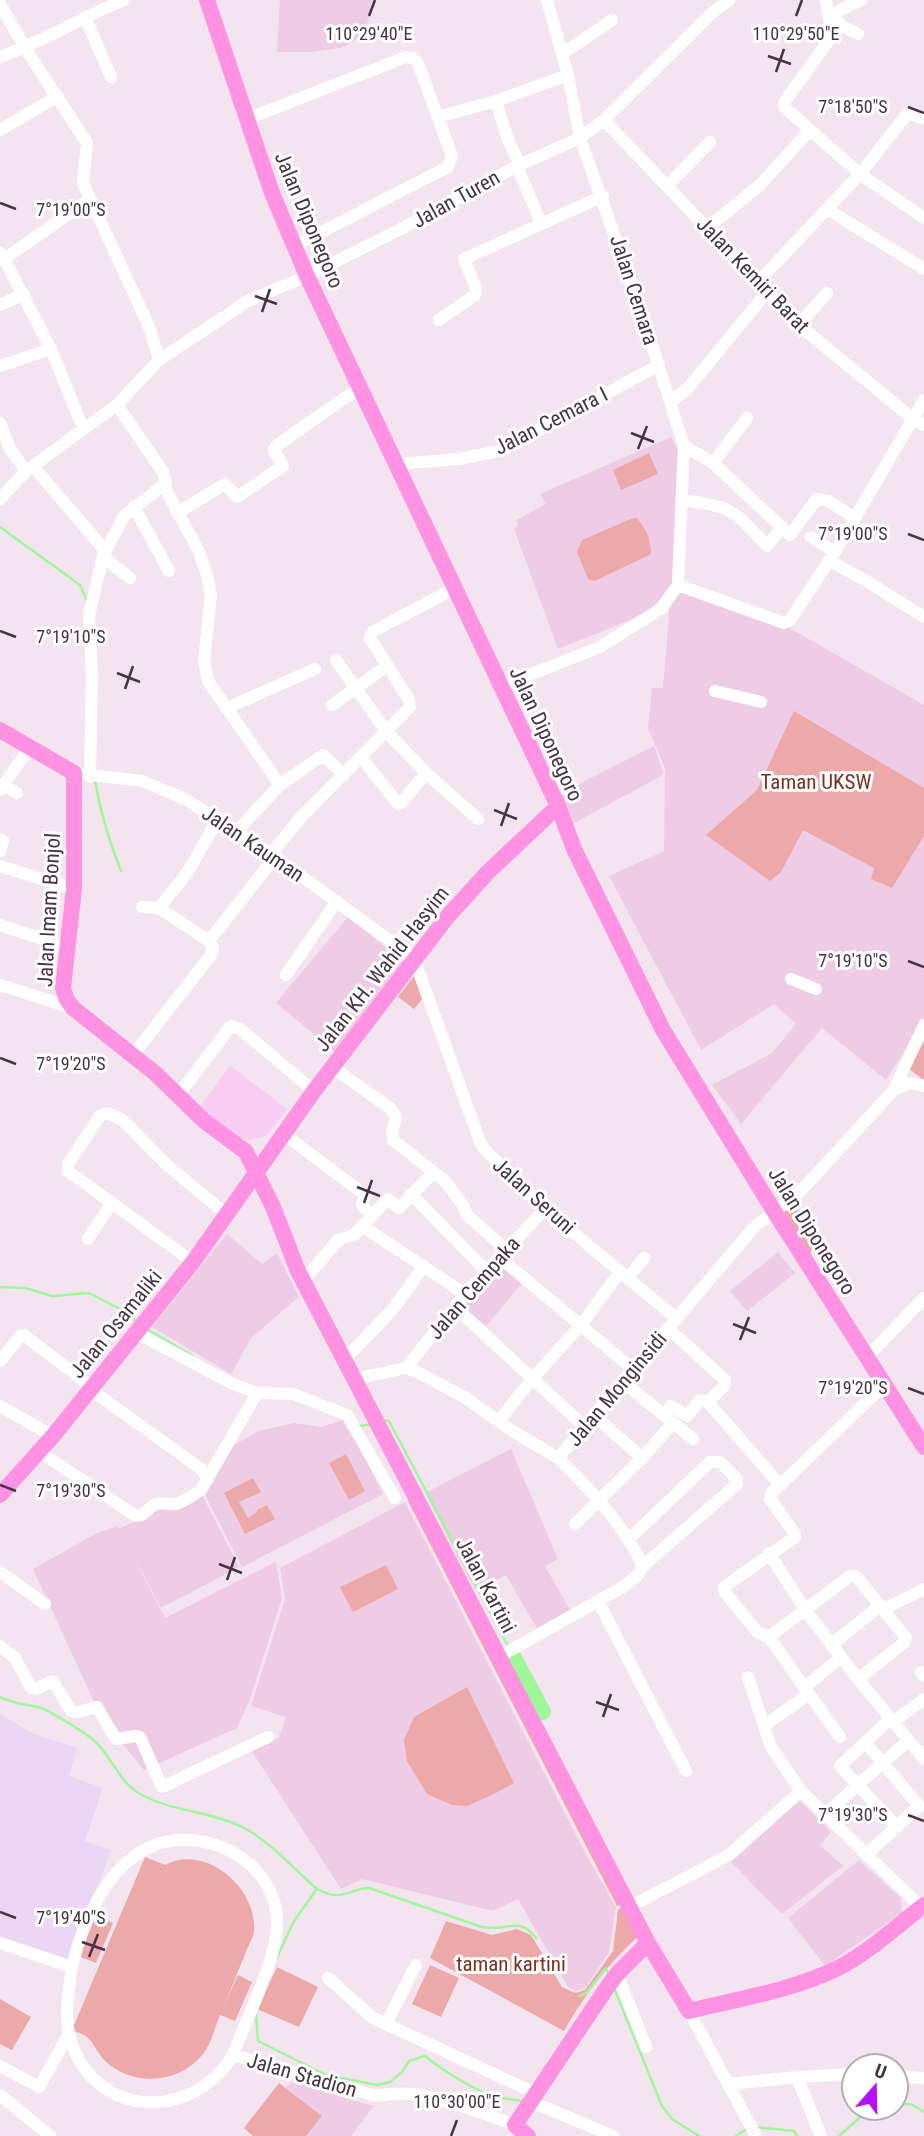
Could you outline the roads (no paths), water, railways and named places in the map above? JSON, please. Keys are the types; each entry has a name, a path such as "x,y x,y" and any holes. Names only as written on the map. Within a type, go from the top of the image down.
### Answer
{"main road":[{"name":"Jalan Diponegoro","path":"207,0 272,193 307,276 558,806 574,849 663,1030 883,1386 924,1447"},
{"path":"0,730 89,776"},
{"name":"Jalan Imam Bonjol","path":"89,776 66,947 63,988 66,998 73,1008 179,1094 203,1120 246,1152 257,1172"},
{"name":"Jalan KH. Wahid Hasyim","path":"257,1172 314,1091 448,916 480,881 558,806"},
{"name":"Jalan Osamaliki","path":"0,1495 40,1452 141,1329 257,1172"},
{"name":"Jalan Kartini","path":"257,1172 303,1281 648,1943 689,2011"},
{"path":"689,2011 787,1987 836,1969 923,1908"},
{"path":"528,2136 515,2124 617,1974 648,1943"}],"street":[{"path":"0,57 25,48 124,0"},
{"name":"Jalan Cemara","path":"547,0 568,75 580,138 603,196 684,446 678,584"},
{"path":"704,0 712,13"},
{"name":"Jalan Turen","path":"0,499 30,469 117,405 159,360 248,301 307,276 401,229 518,165 580,138 604,120 712,13 729,0"},
{"path":"826,0 836,31"},
{"path":"861,0 834,13 836,31 785,101 784,107 860,174 924,218"},
{"path":"0,4 25,48 87,143 83,183 149,329 159,360"},
{"path":"85,17 111,77"},
{"path":"562,54 612,20"},
{"path":"836,31 858,34"},
{"path":"247,119 406,57 413,58 418,63 438,117 452,156 448,167 294,246"},
{"path":"438,117 496,101 568,75"},
{"path":"0,130 58,96"},
{"path":"496,101 508,140 541,223"},
{"path":"758,282 860,174 909,112 922,118"},
{"name":"Jalan Kemiri Barat","path":"604,120 799,325 918,422"},
{"path":"707,228 759,186 810,130"},
{"path":"667,186 710,142"},
{"path":"439,320 475,295 476,288 464,259 603,196"},
{"path":"83,428 51,349 2,256 89,200"},
{"path":"827,209 924,270"},
{"path":"671,402 696,379 767,292"},
{"path":"799,325 828,293"},
{"path":"0,305 24,294"},
{"path":"0,366 51,349"},
{"name":"Jalan Cemara I","path":"397,464 459,459 500,451 659,365"},
{"path":"177,513 225,484 237,497 284,466 274,450 275,446 359,388"},
{"path":"501,686 600,647 662,608 678,584 784,622 794,617 918,422 924,400"},
{"path":"117,405 163,472 166,483 164,486 199,552 207,575 211,595 204,661 208,681 280,785"},
{"path":"713,463 747,418"},
{"path":"0,424 10,449 102,547 103,556 130,578"},
{"path":"684,446 713,463 791,535 817,499 828,501 855,518"},
{"path":"89,776 91,609 103,556 124,516 164,486"},
{"path":"681,500 727,508 737,514 768,547 782,527"},
{"path":"134,507 169,571"},
{"path":"811,537 868,582 924,617"},
{"path":"209,941 302,816 411,704 370,638 372,632 456,588"},
{"path":"336,660 386,731 478,819"},
{"path":"332,705 387,666"},
{"path":"227,708 315,669"},
{"path":"715,691 761,702"},
{"path":"17,793 1,788 30,747"},
{"path":"237,831 280,785 323,755 344,775"},
{"path":"361,757 398,804 426,772"},
{"name":"Jalan Kauman","path":"89,776 150,783 185,799 273,855 414,958"},
{"path":"159,908 187,873 218,819"},
{"path":"0,839 4,841 0,851"},
{"path":"0,866 74,889"},
{"path":"286,975 337,901"},
{"path":"133,1055 211,955 213,946 159,908 142,907"},
{"path":"0,925 66,947"},
{"name":"Jalan Seruni","path":"414,958 479,1139 492,1160 545,1209 624,1275 725,1380 724,1387 709,1402"},
{"path":"791,979 816,989"},
{"path":"0,985 73,1008"},
{"name":"Jalan Monginsidi","path":"406,1368 464,1397 558,1458 586,1429 755,1226 797,1195 894,1090 924,1025"},
{"path":"179,1094 231,1026 240,1029 314,1091"},
{"path":"332,1067 390,1108 396,1117 393,1140 453,1191 467,1215 502,1253 580,1326 634,1370"},
{"path":"894,1090 910,1083 924,1086"},
{"path":"193,1262 68,1171 68,1164 100,1116 107,1113 123,1120 166,1164 227,1215"},
{"path":"284,1134 365,1195 362,1205 372,1215"},
{"path":"303,1281 338,1240 354,1235 388,1199 399,1208 433,1172"},
{"path":"411,1194 486,1271"},
{"path":"88,1239 111,1204"},
{"name":"Jalan Cempaka","path":"406,1368 465,1294 545,1209"},
{"path":"362,1226 465,1294"},
{"path":"499,1421 532,1379 624,1275 644,1258"},
{"path":"344,1360 393,1309 424,1266"},
{"path":"867,1357 924,1298"},
{"path":"454,1307 586,1429"},
{"path":"141,1329 224,1380 257,1393 293,1394 347,1415 395,1498"},
{"path":"0,1361 24,1335 201,1469 208,1479"},
{"path":"354,1379 406,1368"},
{"path":"623,1382 693,1439"},
{"path":"840,1737 769,1637 758,1633 724,1591 724,1587 795,1536 770,1499 771,1494 883,1386"},
{"path":"40,1452 135,1516 145,1514 160,1503 174,1504 201,1490 257,1393"},
{"path":"575,1524 642,1458 668,1419 671,1406 687,1416 700,1400 709,1402 780,1485"},
{"path":"0,1406 53,1436"},
{"path":"595,1416 642,1458"},
{"path":"558,1458 599,1501 629,1539 643,1566"},
{"path":"499,1656 634,1578 643,1566 737,1484 737,1479 720,1462 710,1462 629,1539"},
{"path":"769,1553 806,1611 892,1720 916,1742 924,1759"},
{"path":"0,1572 45,1604"},
{"path":"769,1637 854,1575 863,1581 906,1637 906,1641 858,1679"},
{"path":"831,1644 883,1607 924,1589"},
{"path":"598,1601 686,1771"},
{"path":"0,1646 15,1658 31,1688 53,1681 71,1711 75,1713 97,1707 116,1739 140,1737 162,1787 268,1737"},
{"path":"765,1725 841,1657"},
{"path":"748,1677 771,1747 800,1791 923,1908"},
{"path":"897,1827 856,1786 840,1765 892,1720 924,1699"},
{"path":"865,1742 919,1806 866,1855"},
{"path":"824,1815 883,1763 916,1742"},
{"path":"631,1906 729,1855 800,1791"},
{"path":"0,1943 72,1967 97,1902 112,1879 132,1858 148,1848 181,1839 196,1839 228,1849 248,1863 266,1884 278,1922 274,1951 233,2055"},
{"path":"386,2024 416,1965"},
{"name":"Jalan Stadion","path":"72,1967 67,2014 69,2034 80,2061 99,2083 118,2094 140,2101 169,2102 193,2095 216,2078 233,2055 373,2095 402,2093 428,2097 515,2124"},
{"path":"617,1974 646,2047"},
{"path":"328,1978 368,2015 531,2101 613,2136"},
{"path":"689,2011 755,2135"},
{"path":"0,2066 39,2087 69,2034"},
{"path":"729,2084 840,2075"},
{"path":"797,2077 821,2136"},
{"path":"0,2095 50,2136"}],"waterway":[{"path":"0,527 80,585 87,600"},
{"path":"95,780 105,826 121,871"},
{"path":"0,1287 25,1288 52,1296 89,1293 136,1321"},
{"path":"147,1329 193,1356"},
{"path":"381,1420 389,1421 508,1646"},
{"path":"359,1426 372,1424"},
{"path":"511,1652 543,1712"},
{"path":"0,1697 46,1710 87,1735 98,1744 132,1789 140,1794 165,1804 230,1822 252,1833 325,1893 338,1895 369,1888 482,1927 524,1927 536,1938"},
{"path":"277,1957 294,1921 316,1890"},
{"path":"580,1996 586,1993 606,1968 609,1975"},
{"path":"614,1988 662,2106 672,2119 699,2136"},
{"path":"256,2015 258,2041 326,2075 377,2085 390,2082 402,2072 409,2061 425,2056 484,2093 525,2102"},
{"path":"910,2104 924,2112"},
{"path":"839,2136 855,2122"},
{"path":"755,2127 794,2131 797,2136"},
{"path":"736,2136 748,2128"}],"park label":[{"name":"Taman UKSW","path":"816,782"},
{"name":"taman kartini","path":"511,1964"}]}
